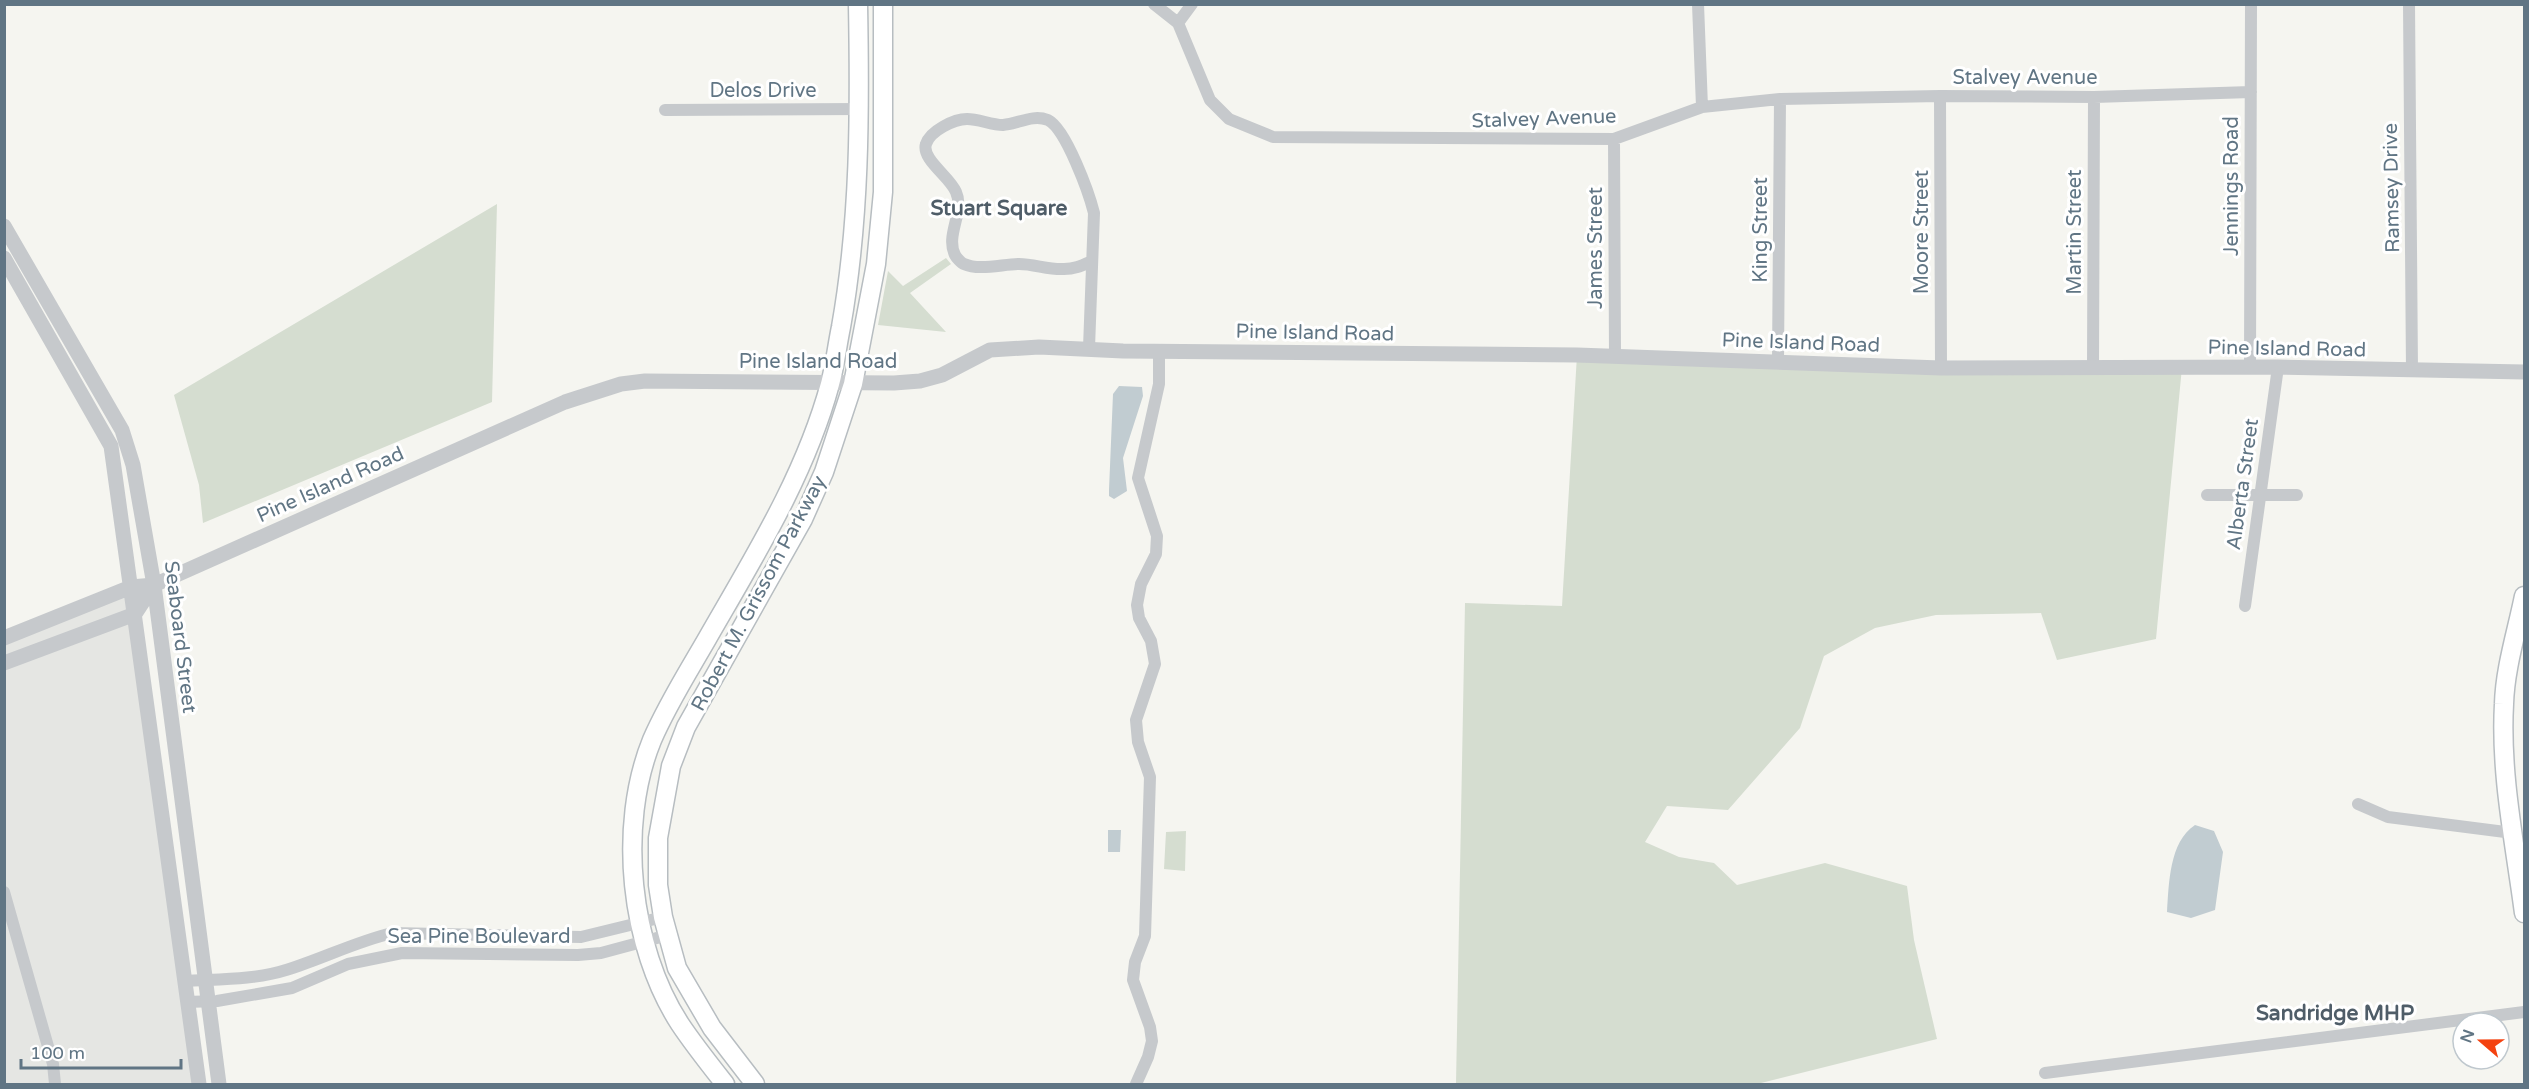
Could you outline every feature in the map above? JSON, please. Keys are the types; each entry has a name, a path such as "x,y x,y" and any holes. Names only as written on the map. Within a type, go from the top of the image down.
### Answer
{"main road":[{"name":"Robert M. Grissom Parkway","path":"725,1084 680,1024 650,963 640,923 633,870 634,808 651,742 675,694 793,485 830,384 846,299 854,233 860,109 858,4"},
{"name":"Robert M. Grissom Parkway","path":"755,1084 712,1028 682,977 663,917 658,885 658,838 671,766 686,727 803,519 824,472 854,384 876,264 883,192 883,4"},
{"path":"857,185 867,194 883,192"},
{"path":"2524,596 2504,702 2503,758 2524,906"}],"street":[{"name":"Stalvey Avenue","path":"1154,4 1178,23 1210,100 1228,119 1273,137 1362,140 1614,139 1702,107 1780,99 1940,96 2094,97 2251,92"},
{"path":"1178,23 1192,4"},
{"path":"1698,4 1702,107"},
{"name":"Jennings Road","path":"2250,368 2251,4"},
{"name":"Ramsey Drive","path":"2409,4 2412,371"},
{"name":"Moore Street","path":"1940,96 1941,368"},
{"name":"Martin Street","path":"2093,368 2094,97"},
{"name":"King Street","path":"1778,362 1780,99"},
{"name":"Delos Drive","path":"665,110 860,109"},
{"path":"1089,348 1090,262 1094,213 1089,191 1058,128 1048,120 1033,117 1006,125 966,119 946,125 929,137 925,146 927,155 947,177 957,193 958,208 952,243 955,255 963,264 974,266 1022,264 1061,269 1076,268 1090,262"},
{"name":"James Street","path":"1614,139 1615,357"},
{"name":"Seaboard Street","path":"4,226 122,430 133,465 154,585 219,1084"},
{"path":"4,258 111,446 199,1084"},
{"name":"Pine Island Road","path":"4,638 131,588 154,585 565,402 621,384 668,379 830,384 920,381 942,375 990,350 1008,347 1615,357 1941,368 2278,367 2524,372"},
{"path":"1136,1084 1148,1057 1152,1041 1150,1027 1133,980 1135,962 1145,936 1150,777 1138,742 1136,720 1155,664 1155,654 1139,618 1137,605 1141,584 1153,561 1157,545 1156,527 1138,478 1159,384 1159,351"},
{"name":"Alberta Street","path":"2245,606 2278,367"},
{"path":"2207,495 2297,495"},
{"path":"4,663 135,614 154,585"},
{"path":"2358,804 2388,817 2513,833"},
{"path":"4,892 53,1064 55,1084"},
{"name":"Sea Pine Boulevard","path":"184,981 257,976 287,970 363,940 392,933 581,937 663,917"},
{"path":"523,934 525,954"},
{"name":"Sea Pine Boulevard","path":"187,1002 292,988 366,958 442,952 578,956 668,935"},
{"path":"2045,1073 2524,1012"}],"shaded area":[{"path":"497,204 492,402 203,523 199,485 174,395"},
{"name":"Stuart Square","path":"946,258 951,264 910,293 946,332 878,325 888,271 903,286"},
{"path":"1577,355 2182,367 2156,639 2057,660 2041,613 1936,615 1875,628 1824,656 1800,728 1728,810 1667,806 1645,842 1679,857 1714,863 1737,885 1825,863 1907,886 1914,940 1937,1039 1757,1084 1456,1084 1465,603 1562,606"},
{"path":"1119,386 1142,387 1143,396 1123,458 1127,491 1114,499 1109,496 1113,394"},
{"path":"131,587 199,1084 5,1084 5,638"},
{"path":"2195,825 2214,831 2223,852 2215,910 2191,918 2167,912 2175,853 2186,832"},
{"path":"1108,830 1121,830 1120,852 1108,852"},
{"path":"1186,831 1185,871 1164,869 1166,832"}],"district":[{"name":"Stuart Square","path":"999,208"},
{"name":"Sandridge MHP","path":"2335,1013"}]}
